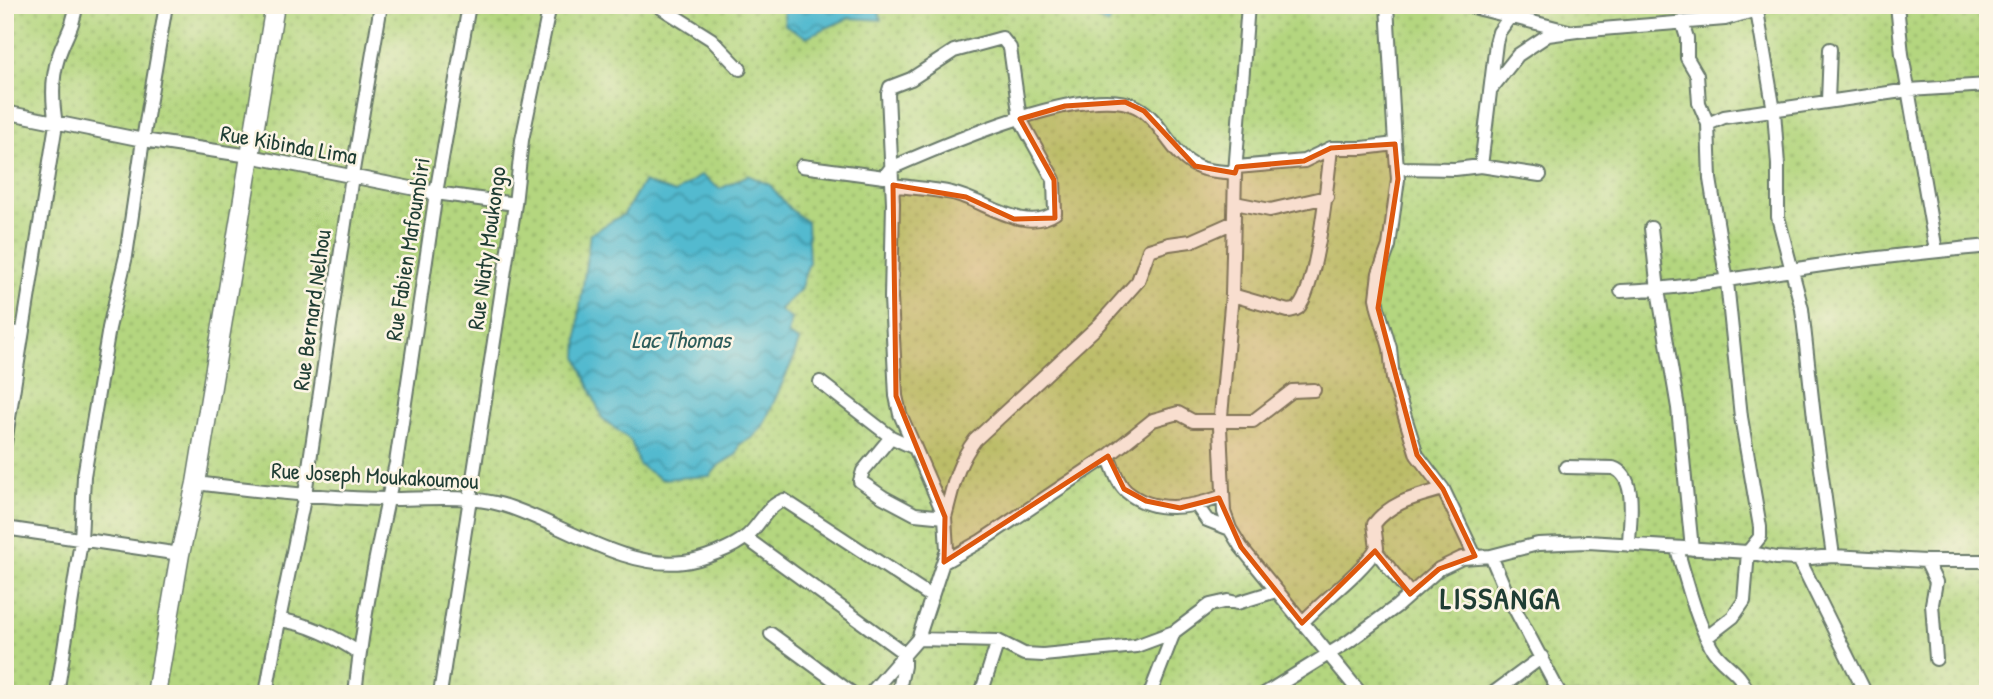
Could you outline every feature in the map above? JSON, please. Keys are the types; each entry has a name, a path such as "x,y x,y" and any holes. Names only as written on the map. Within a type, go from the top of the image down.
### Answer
{"highway":[{"path":"156,694 180,554 196,484 275,5"}],"street":[{"path":"5,443 56,124 52,94 54,77 58,57 75,20 76,5"},
{"path":"57,694 81,541 84,476 110,328 126,256 166,5"},
{"name":"Rue Bernard Nelhou","path":"267,694 305,494 352,176 381,5"},
{"name":"Rue Fabien Mafoumbiri","path":"355,694 359,653 396,463 436,193 469,5"},
{"name":"Rue Niaty Moukongo","path":"440,694 522,140 550,5"},
{"path":"657,5 711,39 740,69"},
{"path":"1248,5 1236,170 1232,295 1221,421 1221,497 1230,529 1276,591 1361,694"},
{"path":"1387,5 1398,168 1391,238 1379,273 1376,298 1390,348 1393,379 1420,460 1443,489 1475,556"},
{"path":"1465,5 1572,32"},
{"path":"1897,5 1936,251"},
{"path":"1490,89 1515,58 1548,35 1725,19 1757,8 1774,111 1778,217 1802,309 1833,556"},
{"path":"1481,166 1496,43 1499,32 1509,18"},
{"path":"1682,22 1687,38 1687,58 1697,75 1699,103 1708,124 1710,179 1727,282 1741,417 1760,527 1760,537 1748,552 1745,601 1733,617 1707,637"},
{"path":"893,186 965,197 1014,219 1055,214 1054,180 1020,119 1010,48 1002,38 954,51 911,79 890,87 888,99 893,186 891,278 896,396 900,414 945,517"},
{"path":"1496,43 1515,58"},
{"path":"1828,101 1830,49"},
{"path":"1708,124 1724,117 1828,101 1909,90 1988,85"},
{"path":"802,166 884,177 891,168 979,132 1083,103 1116,100 1144,111 1195,166 1236,170 1304,161 1331,148 1395,144"},
{"name":"Rue Kibinda Lima","path":"5,112 56,124 250,156 436,193 514,204"},
{"path":"1232,295 1288,311 1296,309 1307,288 1327,197 1331,148"},
{"path":"1398,168 1455,169 1481,166 1540,175"},
{"path":"1235,203 1270,210 1327,197"},
{"path":"870,694 918,639 944,562 947,543 945,517 958,464 975,440 1099,325 1138,281 1149,250 1191,241 1234,222"},
{"path":"1651,228 1658,290 1678,408 1692,549"},
{"path":"1621,291 1658,290 1727,282 1791,270 1988,246"},
{"path":"5,331 22,334"},
{"path":"820,382 891,437 915,448"},
{"path":"944,562 981,541 1108,456 1153,420 1178,413 1193,421 1253,421 1292,391 1314,390"},
{"path":"891,437 863,471 860,481 915,514 945,517"},
{"path":"1108,456 1122,486 1146,501 1180,509 1221,497"},
{"path":"1566,467 1620,470 1626,478 1630,502 1629,545"},
{"name":"Rue Joseph Moukakoumou","path":"196,484 387,499 469,498 523,512 641,560 696,560 746,538"},
{"path":"1302,623 1325,598 1361,570 1378,545 1374,524 1386,511 1405,500 1443,489"},
{"path":"898,694 905,666 904,653 746,538 771,506 784,500 932,597"},
{"path":"1197,506 1207,520 1230,529"},
{"path":"5,528 180,554"},
{"path":"1264,694 1329,655 1439,569 1462,558 1491,556 1528,546 1563,542 1748,552 1776,558 1800,559 1833,556 1926,561 1985,558"},
{"path":"1677,549 1695,610 1707,637 1717,655 1742,679 1748,694"},
{"path":"1375,551 1410,594"},
{"path":"1491,556 1511,602 1560,694"},
{"path":"1800,559 1866,694"},
{"path":"1926,561 1936,582 1932,604 1936,659"},
{"path":"918,639 998,641 1024,654 1043,655 1136,646 1174,632 1210,605 1228,601 1237,603 1276,591"},
{"path":"279,620 305,626 359,653"},
{"path":"1150,694 1174,632"},
{"path":"771,634 853,694"},
{"path":"984,692 998,641"},
{"path":"1492,694 1542,657"}],"highlighted area":[{"path":"1125,102 1144,111 1195,166 1235,173 1237,167 1304,161 1331,148 1395,144 1398,179 1378,308 1417,455 1443,489 1475,556 1439,569 1410,594 1375,551 1302,623 1241,547 1219,498 1180,508 1146,501 1124,489 1108,456 944,562 945,517 896,396 893,185 966,197 1014,219 1055,218 1054,180 1020,119 1065,106"}],"green space":[{"path":"5,5 1988,5 1988,694 5,694"}],"water":[{"path":"783,5 878,5 881,20 849,18 806,37 785,25"},
{"path":"1075,5 1114,5 1108,25"},
{"name":"Lac Thomas","path":"701,175 720,189 748,175 770,185 790,209 807,222 809,262 800,290 779,310 791,319 788,335 799,341 762,428 752,438 740,444 737,454 719,465 710,476 661,479 639,465 631,441 602,418 577,357 579,314 590,234 624,214 643,182 675,193"}],"district":[{"name":"LISSANGA","path":"1501,598"}]}
